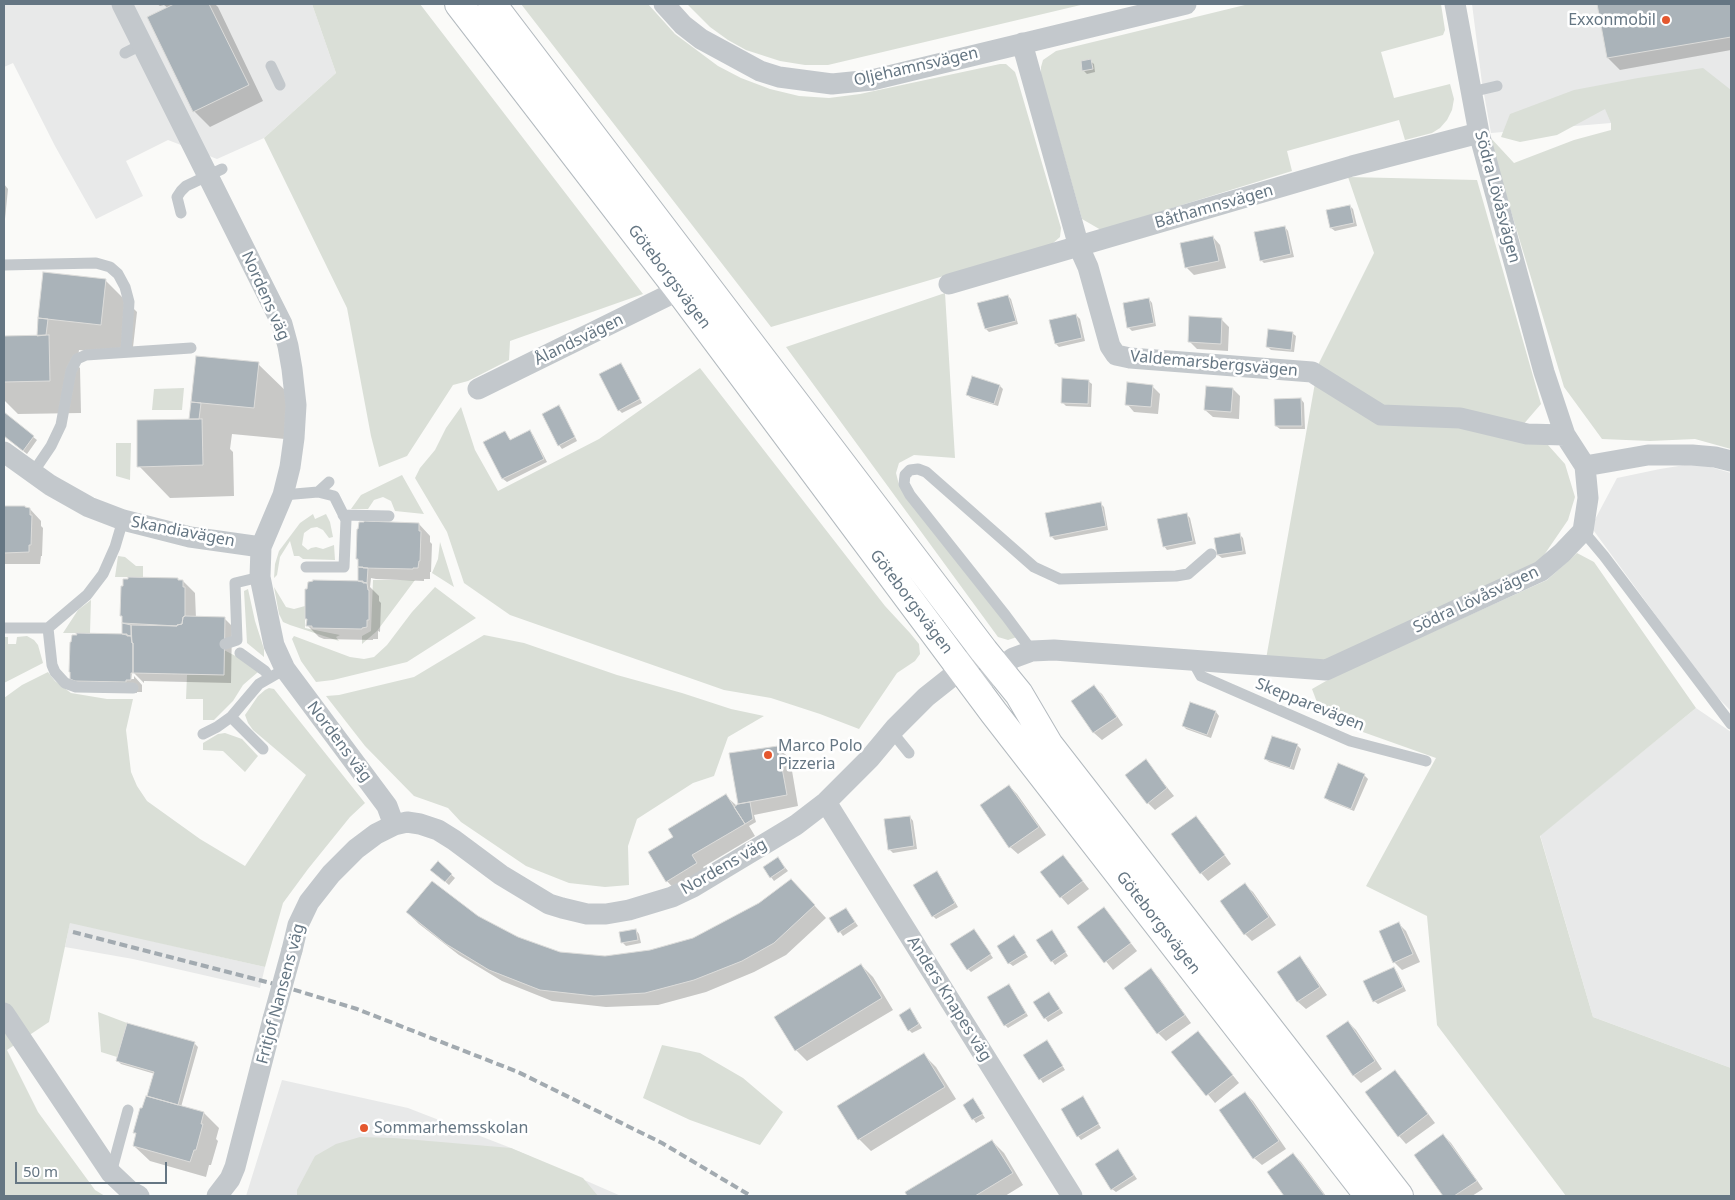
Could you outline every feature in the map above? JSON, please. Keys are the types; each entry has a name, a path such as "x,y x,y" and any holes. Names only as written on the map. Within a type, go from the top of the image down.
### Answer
{"main road":[{"name":"Göteborgsvägen","path":"458,4 679,290 968,678 1369,1196"},
{"name":"Göteborgsvägen","path":"492,4 1019,694 1049,745 1399,1196"}],"street":[{"name":"Nordens väg","path":"122,4 134,48 215,172 282,324 288,346 296,404 294,438 290,467 283,495 261,547 260,577 274,645 277,673 388,806 394,824 407,822 438,830 501,876 549,904 575,912 606,914 629,910 672,897 693,887 796,825 826,802 870,758 926,697 968,678 992,660"},
{"name":"Oljehamnsvägen","path":"664,4 683,25 701,39 760,71 806,82 832,84 872,80 1186,4"},
{"name":"Södra Lövåsvägen","path":"992,660 1013,658 1032,651 1063,650 1326,670 1541,571 1583,531 1588,498 1585,466 1565,435 1546,380 1479,133 1455,4"},
{"name":"Valdemarsbergsvägen","path":"1022,43 1080,247 1088,268 1110,346 1116,355 1130,358 1312,372 1381,415 1460,418 1526,434 1565,435"},
{"name":"Båthamnsvägen","path":"949,284 1352,166 1479,133"},
{"name":"Ålandsvägen","path":"478,389 679,290"},
{"name":"Skandiavägen","path":"4,452 32,474 50,485 89,506 123,520 190,537 261,547"},
{"path":"1585,466 1648,455 1692,455 1715,457 1731,461"},
{"name":"Anders Knapes väg","path":"826,802 1072,1196"},
{"name":"Fritjof Nansens väg","path":"217,1196 230,1179 235,1167 298,925 309,902 331,874 356,849 376,834 394,824"},
{"path":"4,1013 111,1172 130,1191 139,1196"}],"lane":[{"path":"271,66 280,85"},
{"path":"1471,92 1497,86"},
{"path":"181,213 177,197 181,191 215,172"},
{"path":"4,265 96,263 110,267 118,274 125,287 129,302 126,351"},
{"path":"32,474 51,446 61,426 71,371 77,359 86,354 191,348"},
{"path":"1032,651 910,495 904,484 905,475 910,470 918,469 926,472 1034,567 1060,580 1188,574 1211,554"},
{"path":"318,492 329,482"},
{"path":"283,495 318,492 334,496 346,520 344,567 306,567"},
{"path":"343,515 389,516"},
{"path":"4,628 48,628 87,595 103,574 116,552 123,520"},
{"path":"1583,531 1731,724"},
{"path":"224,644 237,640 235,583 260,577"},
{"path":"48,628 52,665 55,672 65,683 76,687 133,688"},
{"path":"240,653 265,671 277,673"},
{"name":"Skepparevägen","path":"1197,660 1196,667 1201,676 1350,741 1426,761"},
{"path":"203,734 218,727 253,690 277,673"},
{"path":"230,716 263,749"},
{"path":"892,732 909,753"},
{"path":"111,1172 128,1110"}],"shaded area":[{"path":"4,4 312,4 336,73 264,138 217,159 168,140 126,161 143,196 96,219 55,146 13,63 4,67"},
{"path":"312,4 420,4 643,294 510,341 509,360 468,381 453,385 407,456 379,467 371,436 347,308 264,138 336,73"},
{"path":"521,4 648,4 675,34 718,66 741,78 770,89 799,96 829,98 860,94 1006,64 1015,72 1017,78 1061,228 1060,237 1052,244 771,327"},
{"path":"687,4 1085,4 828,65 805,65 780,61 746,50 710,27"},
{"path":"1249,4 1441,4 1445,30 1443,35 1381,52 1394,98 1450,84 1454,99 1452,110 1447,120 1432,133 1405,140 1399,120 1287,151 1292,171 1101,230 1082,219 1041,75 1043,60 1056,51"},
{"path":"1472,4 1731,4 1731,121 1611,123 1491,133 1482,83"},
{"path":"1703,68 1731,90 1731,449 1695,439 1650,441 1602,439 1564,387 1488,135 1514,163 1574,140 1611,130 1611,123 1605,109 1557,135 1520,142 1501,137 1510,114 1574,90"},
{"path":"1348,177 1477,180 1541,404 1522,426 1386,411 1317,367 1374,253"},
{"path":"945,293 955,458 914,455 899,463 896,473 899,485 1017,637 1008,640 998,637 786,347"},
{"path":"700,368 885,606 919,644 920,654 915,661 897,673 859,729 771,698 724,690 510,615 464,583 447,532 415,478 420,468 435,450 446,428 461,407 475,450 498,491 599,439"},
{"path":"1315,383 1377,424 1461,426 1548,445 1565,464 1575,497 1568,520 1540,561 1326,662 1266,659"},
{"path":"184,388 182,410 152,410 154,389"},
{"path":"116,443 131,443 130,480 116,476"},
{"path":"1697,463 1731,473 1731,711 1712,692 1591,527 1617,478"},
{"path":"402,475 424,514 395,511 391,501 383,497 374,500 368,509 351,509 361,495"},
{"path":"313,514 315,519 326,514 333,537 329,538 323,530 317,527 311,528 304,533 302,545 308,550 316,547 323,549 334,545 335,560 303,559 299,556 294,556 290,541 280,557 277,575 274,578 275,564 279,551 300,523"},
{"path":"440,542 454,587 432,573 438,559"},
{"path":"1577,553 1594,562 1696,708 1540,836 1593,1017 1731,1068 1731,1196 1566,1196 1437,1025 1427,916 1366,886 1436,758 1346,726 1318,705 1312,689 1333,677 1547,580"},
{"path":"118,556 125,557 136,566 143,566 143,577 115,577"},
{"path":"373,580 415,580 377,631 362,644 362,636 371,631"},
{"path":"274,587 286,607 294,609 305,606 305,628 340,635 336,637 339,641 283,622 279,614"},
{"path":"435,587 476,618 407,662 333,680 316,682 301,661 292,639 294,636 350,657 364,659 374,657 387,645 412,612"},
{"path":"248,589 264,649 264,657 247,643 244,591"},
{"path":"91,600 90,633 63,633 78,610"},
{"path":"484,635 524,643 617,675 731,709 764,716 728,737 714,776 693,783 637,819 628,846 629,885 605,887 569,883 526,866 461,822 448,808 414,796 365,746 326,696 339,695 414,677"},
{"path":"27,636 38,645 43,663 4,683 4,637 8,637 8,644 16,644 17,637"},
{"path":"224,650 249,663 258,672 243,685 233,701 214,720 203,720 203,699 186,699 187,675 224,675"},
{"path":"48,672 55,681 71,693 107,699 133,699 126,730 131,772 137,786 147,801 200,839 245,866 306,775 253,730 248,723 245,715 258,696 265,690 269,688 274,689 365,803 350,817 283,903 265,967 70,923 49,1022 7,1050 38,1112 95,1190 105,1196 4,1196 4,698 22,685"},
{"path":"1696,708 1731,732 1731,1068 1593,1017 1540,835"},
{"path":"225,733 242,739 258,756 245,772 223,751 203,750 203,743 218,734"},
{"path":"70,922 265,967 260,988 133,959 65,947"},
{"path":"98,1012 127,1023 117,1057 101,1052"},
{"path":"662,1045 700,1053 743,1078 783,1112 760,1145 690,1120 643,1098"},
{"name":"Sommarhemsskolan","path":"282,1080 408,1108 511,1148 621,1196 246,1196"},
{"path":"360,1137 511,1148 583,1178 598,1196 297,1196 297,1190 315,1156 336,1144"}],"building":[{"path":"174,4 209,4 249,85 193,112 147,17"},
{"name":"Exxonmobil","path":"1597,4 1731,4 1731,37 1607,58"},
{"path":"1091,59 1093,69 1082,71 1081,61"},
{"path":"1350,205 1354,223 1330,228 1326,210"},
{"path":"1285,226 1291,254 1260,261 1254,232"},
{"path":"1213,236 1219,261 1185,268 1180,243"},
{"path":"43,272 106,279 101,325 38,318"},
{"path":"1008,295 1016,321 985,329 977,303"},
{"path":"1149,298 1154,323 1127,328 1123,303"},
{"path":"1076,314 1082,338 1055,344 1049,320"},
{"path":"1189,316 1222,318 1221,344 1188,342"},
{"path":"38,318 48,319 46,335 37,336"},
{"path":"1268,329 1293,332 1291,350 1266,347"},
{"path":"49,335 50,381 4,382 4,336"},
{"path":"196,356 259,362 254,408 191,402"},
{"path":"621,363 640,399 618,411 599,374"},
{"path":"972,376 1000,385 994,404 966,395"},
{"path":"1062,378 1089,380 1088,404 1061,403"},
{"path":"1127,382 1153,385 1151,407 1125,405"},
{"path":"1206,386 1233,388 1231,412 1204,410"},
{"path":"1301,398 1302,426 1275,426 1274,399"},
{"path":"191,402 201,403 199,419 189,419"},
{"path":"559,405 575,437 558,446 542,414"},
{"path":"4,412 34,436 23,451 4,436"},
{"path":"202,419 203,465 137,467 137,420"},
{"path":"530,430 544,459 502,479 483,442 505,431 510,440"},
{"path":"1101,502 1106,526 1050,537 1045,513"},
{"path":"4,506 25,506 30,508 30,515 32,515 29,552 4,553"},
{"path":"1187,513 1193,541 1163,547 1157,519"},
{"path":"359,522 419,523 419,531 421,531 418,568 358,567 358,559 356,559 357,529"},
{"path":"1240,533 1243,551 1217,555 1214,538"},
{"path":"358,567 368,568 367,583 358,581"},
{"path":"128,577 178,578 178,580 183,580 183,587 185,587 185,616 183,617 182,624 177,626 122,623 122,616 120,616 121,586 123,586 123,579 128,579"},
{"path":"313,580 363,581 363,583 367,583 369,590 369,620 367,620 367,627 362,629 312,628 312,626 306,626 305,589 307,589 308,582"},
{"path":"183,617 225,617 224,675 133,673 131,625 177,626 182,624"},
{"path":"122,623 131,625 131,636 122,634"},
{"path":"76,633 127,634 127,636 131,636 133,643 133,673 131,673 131,680 126,680 126,682 75,681 70,679 70,642 72,635 77,635"},
{"path":"1094,685 1117,717 1093,733 1071,701"},
{"path":"1190,702 1216,711 1207,735 1182,726"},
{"path":"1272,736 1298,744 1290,768 1264,759"},
{"path":"778,746 787,795 738,804 729,753"},
{"path":"1146,759 1167,788 1147,804 1125,775"},
{"path":"1338,763 1365,774 1351,809 1324,798"},
{"path":"1009,785 1039,827 1009,848 980,805"},
{"path":"726,794 745,824 692,855 697,863 666,882 648,852 673,837 668,829"},
{"path":"750,802 753,819 745,824 734,807 738,804"},
{"path":"910,816 914,846 888,850 884,819"},
{"path":"1196,816 1225,855 1200,874 1171,834"},
{"path":"1063,855 1083,881 1060,898 1040,872"},
{"path":"778,857 785,868 770,878 763,867"},
{"path":"438,861 452,874 445,882 430,870"},
{"path":"937,871 955,903 932,917 913,885"},
{"path":"791,879 815,905 774,943 742,961 694,980 645,993 594,996 540,990 489,970 446,944 406,912 432,881 478,916 518,937 560,952 605,956 650,950 693,938 759,903"},
{"path":"1245,883 1269,917 1244,935 1220,901"},
{"path":"1104,907 1131,943 1104,963 1077,927"},
{"path":"846,908 855,922 838,933 829,918"},
{"path":"1399,922 1413,954 1393,963 1379,931"},
{"path":"636,929 638,940 621,943 619,932"},
{"path":"974,929 991,954 967,970 950,944"},
{"path":"1052,930 1066,952 1051,962 1036,940"},
{"path":"1014,935 1026,953 1008,964 997,946"},
{"path":"1300,956 1320,987 1297,1002 1277,972"},
{"path":"861,964 882,998 795,1051 774,1017"},
{"path":"1394,967 1403,987 1373,1002 1363,981"},
{"path":"1151,968 1185,1015 1157,1034 1124,988"},
{"path":"1009,984 1026,1013 1004,1026 987,997"},
{"path":"1049,992 1060,1009 1044,1019 1033,1002"},
{"path":"910,1008 919,1024 908,1031 899,1015"},
{"path":"1348,1021 1375,1061 1353,1076 1326,1036"},
{"path":"127,1023 195,1042 178,1105 147,1096 154,1072 116,1061"},
{"path":"1198,1031 1233,1075 1206,1096 1171,1052"},
{"path":"1047,1040 1063,1066 1039,1080 1023,1055"},
{"path":"924,1053 945,1087 858,1140 837,1106"},
{"path":"1395,1070 1428,1114 1398,1137 1365,1092"},
{"path":"1245,1092 1279,1141 1253,1159 1219,1110"},
{"path":"146,1096 204,1112 196,1150 194,1150 190,1162 133,1146 136,1133 133,1133 140,1108 142,1108"},
{"path":"1083,1096 1099,1124 1077,1137 1061,1109"},
{"path":"973,1098 983,1114 972,1120 963,1105"},
{"path":"1443,1134 1477,1181 1454,1196 1443,1196 1414,1155"},
{"path":"992,1140 1013,1173 975,1196 907,1196 905,1192"},
{"path":"1118,1149 1134,1175 1111,1190 1095,1164"},
{"path":"1293,1153 1325,1196 1284,1196 1267,1172"}],"railway":[{"path":"73,932 282,986 357,1009 518,1072 662,1143 751,1196"}],"place":[{"name":"Exxonmobil","path":"1666,20"},
{"name":"Marco Polo Pizzeria","path":"768,755"},
{"name":"Sommarhemsskolan","path":"364,1128"}]}
